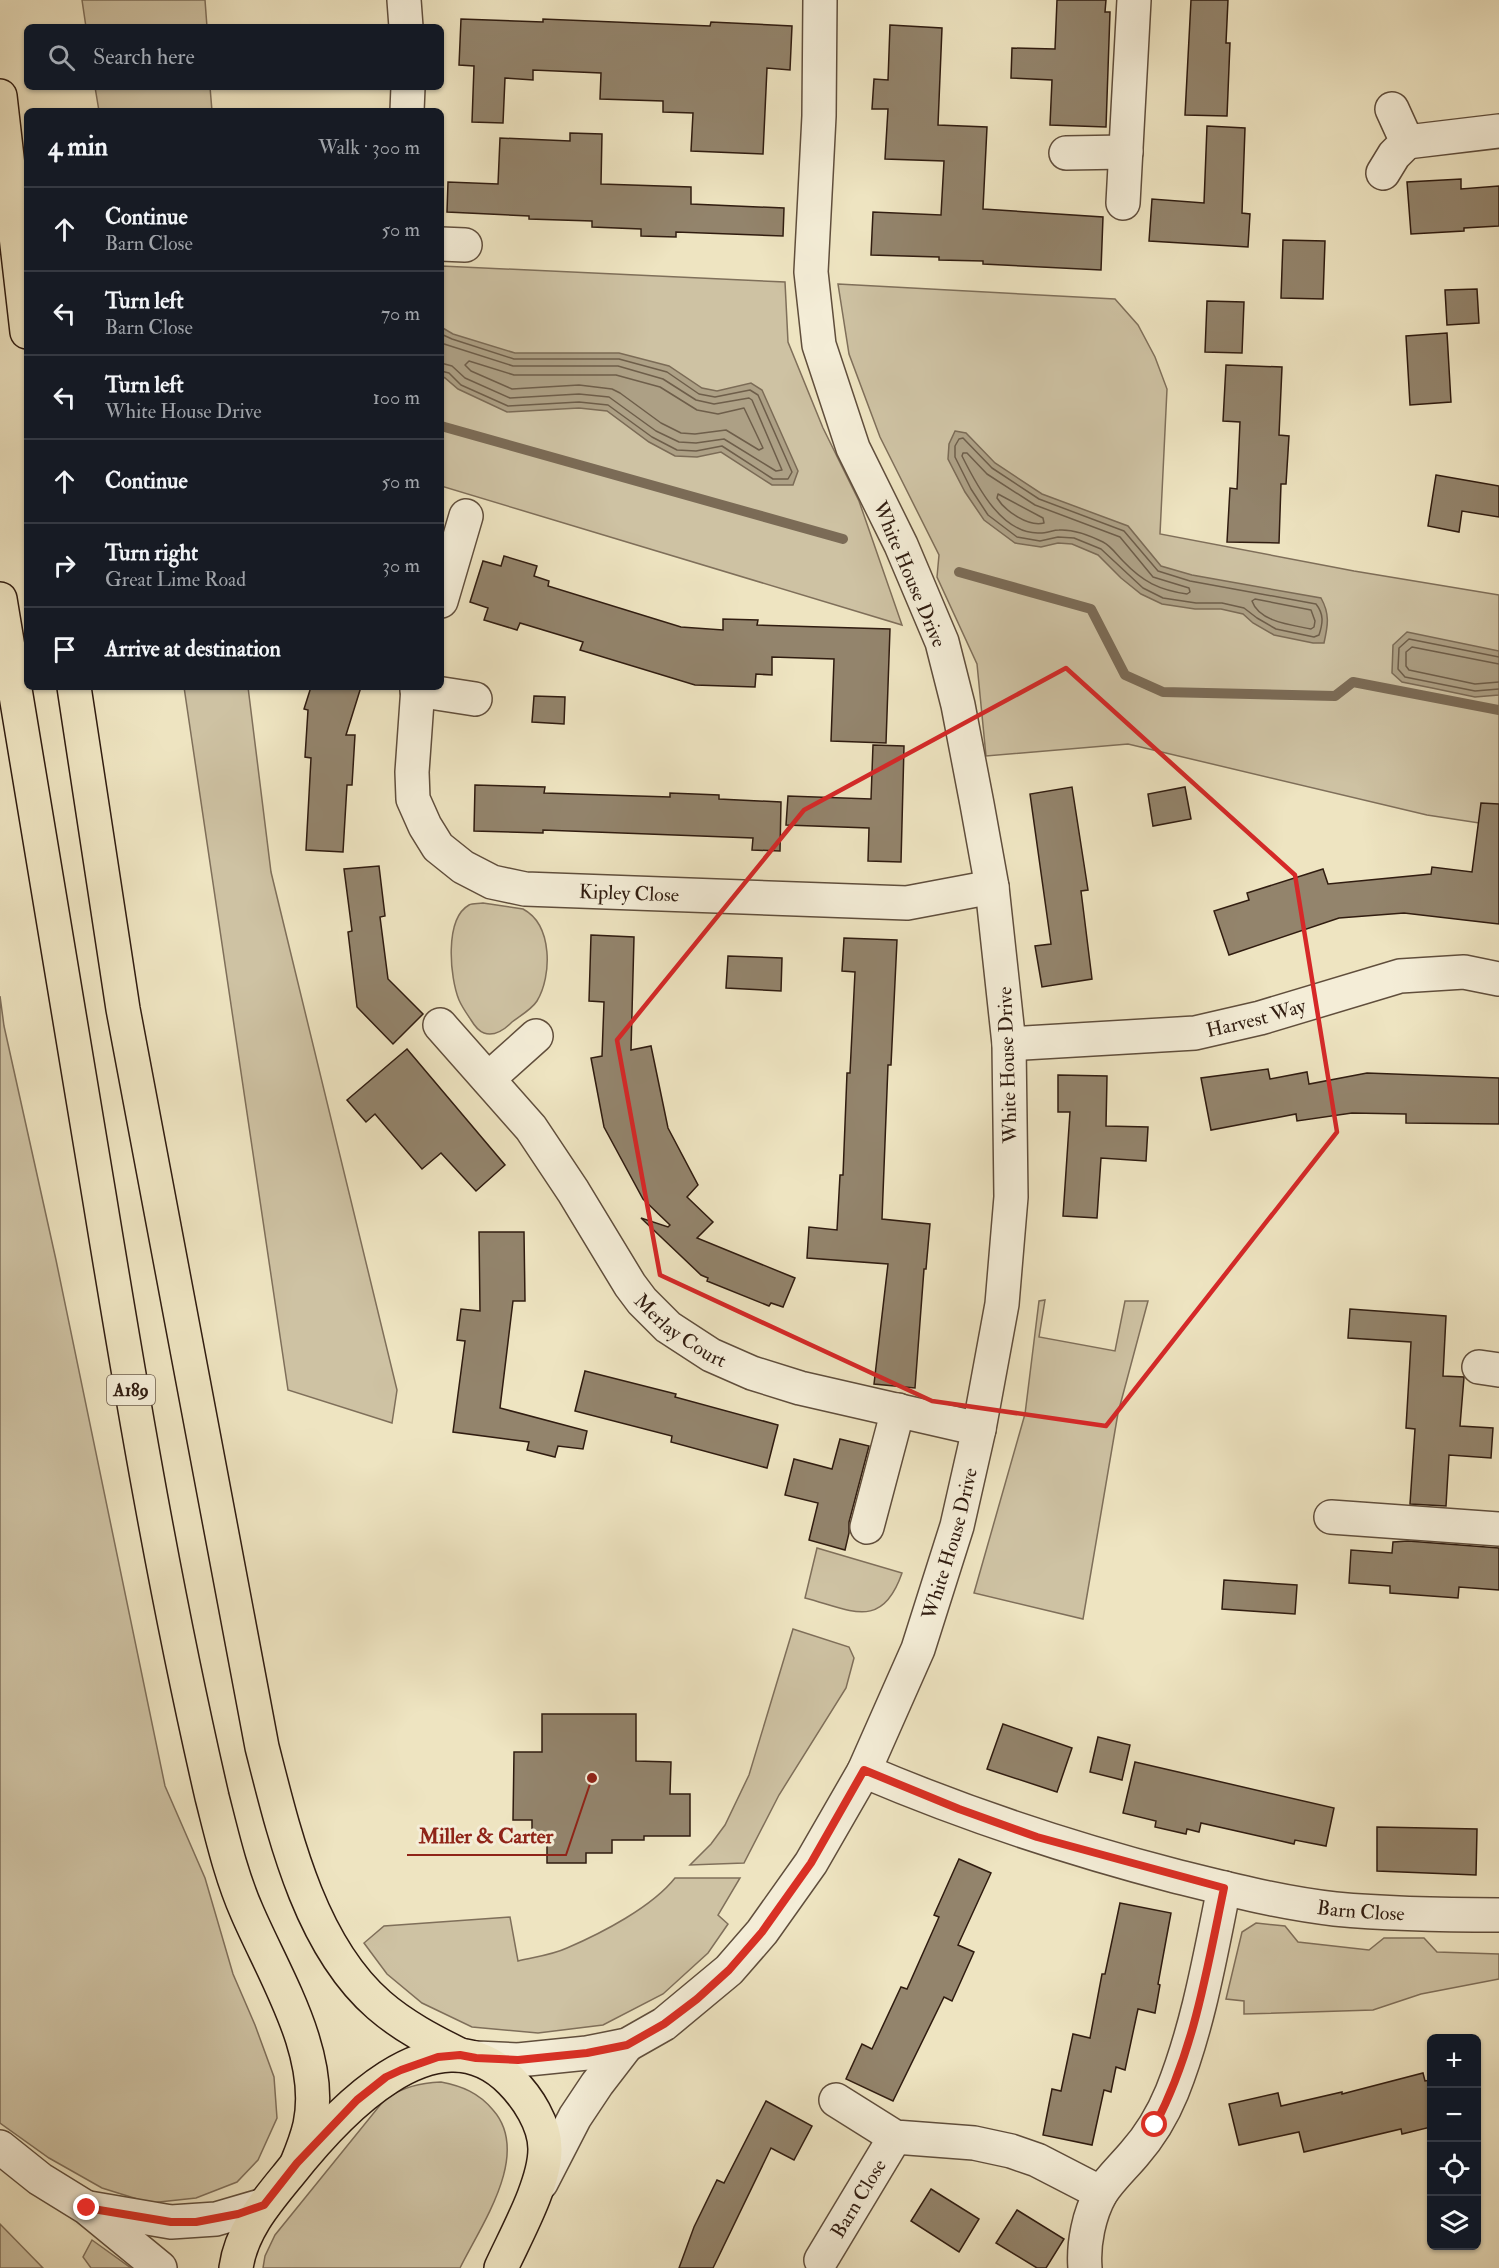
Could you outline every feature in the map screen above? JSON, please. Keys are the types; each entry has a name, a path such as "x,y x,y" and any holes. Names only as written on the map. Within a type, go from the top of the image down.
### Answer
{"main road":[{"path":"0,96 24,306"},
{"name":"A189","path":"0,599 137,1425 196,1725 224,1847 246,1910 292,2011 304,2044 310,2073 313,2099 311,2122 297,2163"},
{"path":"74,690 123,1009 259,1736 276,1804 314,1912 352,1977 378,2004 408,2027 506,2076 520,2090 536,2117 545,2149 531,2202 501,2268"},
{"path":"236,2268 243,2242 264,2205 297,2163 357,2100 386,2077 417,2063 438,2057 468,2057"}],"street":[{"path":"404,0 406,24"},
{"name":"White House Drive","path":"468,2057 518,2060 562,2056 627,2045 664,2024 697,1999 729,1970 762,1932 811,1863 864,1770 918,1649 957,1526 979,1429 1002,1304 1011,1197 1009,1044 992,888 958,705 942,642 901,545 854,448 819,345 811,272 819,116 820,0"},
{"path":"1123,203 1134,0"},
{"path":"407,108 408,90"},
{"path":"1392,109 1407,142"},
{"path":"1383,173 1394,155 1407,142 1499,131"},
{"path":"1066,153 1126,152"},
{"path":"444,591 466,516"},
{"name":"Kipley Close","path":"417,690 412,772 413,799 425,826 438,847 463,867 492,882 525,889 907,903 992,888"},
{"name":"Kipley Close","path":"428,690 475,699"},
{"name":"Harvest Way","path":"1009,1044 1195,1033 1260,1018 1400,976 1464,972 1499,979"},
{"name":"Merlay Court","path":"440,1025 531,1128 573,1191 630,1286 668,1327 711,1355 752,1373 800,1388 979,1429"},
{"path":"489,1079 536,1036"},
{"path":"867,1527 898,1410"},
{"path":"1331,1517 1487,1528"},
{"name":"Barn Close","path":"864,1770 959,1809 1037,1837 1280,1901 1402,1913 1499,1915"},
{"path":"1085,2268 1086,2237 1101,2193 1143,2143 1171,2095 1195,2025 1224,1888"},
{"name":"White House Drive","path":"531,2202 574,2117 627,2045"},
{"name":"Barn Close","path":"836,2100 895,2137 974,2143 1011,2151 1038,2160 1101,2193"},
{"name":"Barn Close","path":"821,2260 895,2137"},
{"path":"0,2147 40,2179 87,2208 160,2268"},
{"path":"87,2208 171,2222 216,2219 264,2205"}],"highlighted area":[{"path":"1066,668 1295,875 1337,1132 1106,1426 932,1401 660,1275 617,1040 804,810"}],"shaded area":[{"path":"82,0 205,0 207,24 86,24"},
{"path":"96,90 210,90 212,108 98,108"},
{"path":"444,266 785,282 788,342 823,428 859,501 902,625 444,487"},
{"path":"838,284 1115,299 1138,325 1155,357 1167,389 1160,534 1354,571 1499,595 1499,826 1427,815 1128,744 986,756 977,664 937,577 939,555 880,437 849,354"},
{"path":"184,690 248,690 271,872 397,1390 392,1423 288,1390"},
{"path":"483,903 523,909 540,927 547,952 545,978 537,1001 506,1027 492,1034 478,1029 463,1008 453,978 452,964 452,935 461,912 469,905"},
{"path":"0,996 4,1026 56,1260 165,1786 205,1878 233,1974 274,2077 277,2118 258,2160 237,2182 196,2198 150,2203 102,2188 49,2158 0,2123"},
{"path":"1045,1300 1039,1337 1115,1351 1125,1301 1148,1301 1118,1413 1083,1619 974,1593 1025,1414 1039,1301"},
{"path":"817,1548 902,1573 894,1591 885,1603 875,1610 851,1611 805,1598"},
{"path":"793,1629 849,1647 854,1658 846,1688 779,1795 744,1863 690,1865 711,1844 725,1825 749,1775"},
{"path":"675,1878 740,1878 718,1915 728,1924 708,1953 663,1994 603,2025 538,2033 472,2027 422,2003 387,1974 364,1943 384,1926 510,1917 518,1961 561,1950 610,1927 640,1909"},
{"path":"1256,1923 1285,1926 1298,1942 1369,1950 1384,1938 1424,1938 1437,1952 1499,1954 1499,1979 1421,1994 1373,2010 1244,2014 1244,2001 1226,1999 1242,1932"},
{"path":"441,2082 470,2091 488,2104 504,2128 507,2147 505,2168 499,2189 460,2268 263,2268 265,2256 275,2235 385,2099 412,2086"},
{"path":"0,2224 43,2268 0,2268"},
{"path":"92,2240 131,2268 91,2268 83,2257"}],"water":[{"path":"444,329 453,334 515,353 619,353 669,366 702,388 717,391 751,383 762,390 798,471 793,485 772,485 721,452 697,457 675,456 649,442 607,411 579,408 507,412 458,389 445,378"},
{"path":"955,431 966,433 995,463 1042,494 1128,526 1161,566 1192,575 1321,598 1326,609 1327,620 1324,643 1274,635 1253,623 1243,614 1221,609 1195,609 1162,604 1141,594 1098,555 1072,544 1058,543 1041,547 1015,543 984,520 965,492 948,459 949,444"},
{"path":"1407,632 1499,651 1499,695 1475,697 1402,682 1392,673 1393,645"}],"building":[{"path":"1057,0 1106,0 1105,12 1110,12 1106,127 1050,125 1052,80 1011,78 1012,48 1055,49"},
{"path":"1191,0 1228,0 1226,43 1230,43 1227,116 1185,115"},
{"path":"461,19 543,22 543,19 710,26 711,22 792,26 790,70 767,68 763,154 691,151 693,113 663,112 663,101 600,99 601,73 533,70 533,80 505,78 503,123 472,122 474,66 459,65"},
{"path":"890,25 942,28 938,125 987,127 983,209 1103,217 1101,270 983,264 983,261 939,260 939,257 871,255 873,212 941,215 944,161 885,159 888,109 872,109 874,79 888,80"},
{"path":"1207,126 1245,128 1242,213 1250,214 1248,247 1149,241 1152,199 1204,203"},
{"path":"570,133 602,134 601,184 691,187 691,204 784,208 783,236 676,232 676,237 641,236 641,229 592,227 592,221 529,219 529,216 447,212 448,182 498,184 500,138 570,141"},
{"path":"1461,179 1461,189 1499,186 1499,226 1464,228 1464,231 1411,234 1407,182"},
{"path":"1283,240 1325,241 1323,299 1281,298"},
{"path":"1477,289 1479,323 1447,325 1445,290"},
{"path":"1207,301 1244,302 1242,353 1205,352"},
{"path":"1447,333 1451,402 1410,405 1406,336"},
{"path":"1226,365 1282,367 1279,435 1289,436 1286,484 1281,484 1279,543 1227,542 1230,488 1237,489 1240,422 1223,421"},
{"path":"1436,475 1499,486 1499,517 1462,511 1459,532 1428,526"},
{"path":"504,556 537,566 534,576 549,581 548,586 681,627 723,630 723,619 758,620 757,625 890,629 886,743 831,741 834,659 772,657 772,675 756,674 755,687 695,685 580,650 583,642 520,623 517,630 484,620 488,608 470,602 483,561 501,566"},
{"path":"310,690 360,690 346,735 355,735 352,785 347,785 343,852 306,850 311,758 305,757 308,710 304,709"},
{"path":"534,696 565,697 564,724 532,722"},
{"path":"873,745 904,746 901,862 868,861 869,828 786,825 788,796 871,799"},
{"path":"475,785 545,787 544,793 670,797 670,793 719,795 719,799 781,802 780,851 752,850 753,838 543,830 543,833 474,831"},
{"path":"1072,787 1088,890 1081,891 1092,979 1042,987 1035,946 1051,944 1030,794"},
{"path":"1185,787 1191,819 1153,826 1148,794"},
{"path":"1481,803 1499,804 1499,924 1404,913 1339,918 1229,955 1214,911 1249,900 1247,893 1323,869 1328,884 1431,874 1432,867 1472,872"},
{"path":"379,866 385,916 380,917 388,979 423,1014 393,1044 357,1007 348,932 352,931 344,869"},
{"path":"591,935 634,937 631,1050 651,1046 668,1128 698,1185 687,1197 713,1222 697,1238 795,1278 783,1307 771,1303 769,1306 707,1281 708,1278 701,1275 641,1218 668,1227 670,1225 643,1199 604,1127 591,1058 602,1056 604,1002 589,1001"},
{"path":"844,938 897,940 891,1065 888,1065 882,1219 930,1224 926,1269 924,1269 915,1388 874,1384 888,1264 807,1258 809,1227 837,1230 840,1175 843,1175 847,1073 850,1073 855,972 842,971"},
{"path":"728,956 782,958 781,991 726,988"},
{"path":"407,1049 505,1165 476,1191 441,1153 422,1169 375,1114 366,1122 347,1100"},
{"path":"1268,1069 1270,1079 1307,1072 1309,1084 1367,1073 1499,1078 1499,1124 1406,1123 1406,1114 1352,1113 1297,1121 1296,1114 1211,1130 1201,1078"},
{"path":"1058,1075 1107,1076 1106,1126 1148,1127 1146,1161 1101,1158 1097,1218 1063,1216 1070,1112 1058,1112"},
{"path":"479,1232 524,1232 525,1301 513,1301 500,1408 587,1431 583,1449 558,1446 555,1457 527,1450 529,1442 453,1432 465,1341 457,1340 461,1309 480,1311"},
{"path":"1350,1309 1446,1316 1443,1376 1464,1377 1460,1426 1493,1428 1491,1458 1449,1455 1446,1506 1410,1504 1415,1429 1406,1428 1411,1342 1348,1338"},
{"path":"585,1371 676,1394 675,1397 778,1425 767,1468 671,1442 672,1436 575,1411"},
{"path":"840,1439 869,1446 849,1522 845,1550 809,1540 818,1503 785,1495 794,1459 832,1469"},
{"path":"1408,1541 1499,1548 1499,1590 1459,1587 1458,1598 1390,1593 1390,1586 1349,1583 1351,1550 1392,1553 1393,1542"},
{"path":"1224,1580 1297,1585 1295,1614 1222,1609"},
{"path":"542,1714 636,1714 636,1761 671,1762 670,1794 690,1794 690,1836 644,1836 644,1840 612,1840 612,1853 586,1853 586,1863 547,1863 547,1839 532,1839 532,1820 513,1820 514,1752 542,1752"},
{"path":"1003,1724 1072,1748 1057,1792 987,1769"},
{"path":"1098,1737 1130,1745 1122,1780 1090,1772"},
{"path":"1135,1762 1334,1808 1326,1846 1295,1840 1294,1844 1201,1823 1199,1832 1187,1829 1186,1834 1155,1827 1156,1821 1123,1813"},
{"path":"1377,1827 1477,1829 1476,1875 1377,1871"},
{"path":"959,1859 991,1873 958,1945 974,1952 952,2001 944,1997 893,2101 846,2079 862,2044 872,2049 901,1987 907,1989 939,1917 934,1915"},
{"path":"1120,1903 1171,1913 1155,2013 1138,2009 1125,2070 1116,2067 1111,2092 1104,2090 1092,2145 1043,2135 1052,2089 1061,2091 1073,2034 1090,2038 1102,1974 1105,1974"},
{"path":"1423,2073 1425,2081 1427,2081 1427,2128 1402,2134 1401,2129 1304,2152 1299,2132 1239,2145 1229,2104 1278,2093 1281,2106 1342,2092 1342,2094"},
{"path":"766,2101 812,2126 794,2160 771,2148 713,2268 679,2268 694,2227 717,2180 724,2183"},
{"path":"931,2189 979,2219 959,2252 911,2221"},
{"path":"1017,2210 1064,2239 1046,2268 1037,2268 996,2243"}],"waterway":[{"path":"444,427 843,539"},
{"path":"959,572 1091,609 1125,675 1163,692 1335,696 1353,682 1499,710"}],"place":[{"name":"Miller & Carter","path":"592,1778"}],"route":[{"path":"87,2208 171,2222 196,2222 238,2214 264,2205 297,2163 357,2100 386,2077 417,2063 438,2057 460,2055 518,2060 587,2053 627,2045 664,2024 697,1999 729,1970 762,1932 811,1863 864,1770 959,1809 1037,1837 1224,1888 1195,2025 1171,2095 1155,2125"}]}
